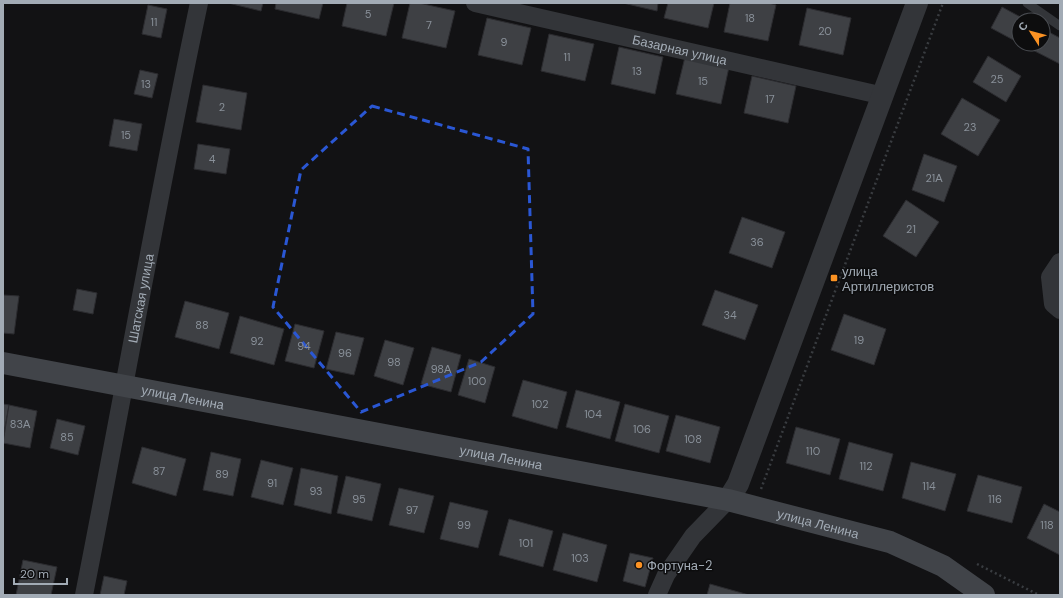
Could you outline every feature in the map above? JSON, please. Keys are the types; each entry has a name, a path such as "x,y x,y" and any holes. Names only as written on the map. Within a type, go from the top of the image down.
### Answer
{"main road":[{"name":"улица Ленина","path":"3,363 728,500 890,542 943,566 984,595"}],"street":[{"name":"Шатская улица","path":"84,595 126,387 168,148 199,3"},
{"name":"Базарная улица","path":"476,3 884,96"},
{"path":"657,595 666,575 693,536 728,500 738,484 884,96 917,3"},
{"path":"1060,262 1050,277 1053,304 1060,310"}],"lane":[{"path":"1027,3 1060,26"}],"path":[{"path":"754,507 943,3"}],"highlighted area":[{"path":"372,106 528,149 533,314 481,362 361,412 273,307 301,170"}],"building":[{"path":"228,3 263,3 261,11"},
{"path":"276,3 323,3 319,19 275,9"},
{"path":"347,3 394,3 386,36 342,26"},
{"path":"410,3 419,3 455,11 446,48 402,38"},
{"path":"623,3 658,3 657,11"},
{"path":"668,3 714,3 708,28 664,18"},
{"path":"730,3 769,3 776,5 768,41 724,32"},
{"path":"148,5 167,9 161,38 142,34"},
{"path":"1002,7 1011,12 1011,39 991,28"},
{"path":"807,8 851,18 843,55 799,45"},
{"path":"487,18 531,28 522,65 478,55"},
{"path":"1051,33 1060,38 1060,64 1037,52 1051,52"},
{"path":"549,34 594,44 585,81 541,71"},
{"path":"619,47 663,57 655,94 611,84"},
{"path":"988,56 1021,76 1006,102 973,82"},
{"path":"685,57 729,67 721,104 676,94"},
{"path":"140,70 158,74 152,98 134,94"},
{"path":"752,76 796,86 788,123 744,113"},
{"path":"203,85 247,93 241,130 196,122"},
{"path":"962,98 1000,120 978,156 941,134"},
{"path":"114,119 142,124 137,151 109,146"},
{"path":"198,144 230,149 226,174 194,169"},
{"path":"924,154 957,166 944,202 912,190"},
{"path":"906,200 939,222 916,257 883,236"},
{"path":"742,217 785,232 772,268 729,253"},
{"path":"77,289 97,293 93,314 73,310"},
{"path":"715,290 758,305 745,340 702,325"},
{"path":"3,295 19,296 14,334 3,333"},
{"path":"185,301 229,313 219,349 175,337"},
{"path":"844,314 886,329 874,365 831,350"},
{"path":"240,316 284,329 274,365 230,353"},
{"path":"295,324 324,331 314,368 285,361"},
{"path":"336,332 364,338 354,375 326,369"},
{"path":"385,340 414,348 403,385 374,376"},
{"path":"432,347 461,355 451,392 421,384"},
{"path":"469,359 495,367 485,403 458,395"},
{"path":"523,380 567,392 557,429 512,416"},
{"path":"576,390 620,402 610,439 566,427"},
{"path":"3,404 9,405 3,437"},
{"path":"625,404 669,416 659,453 615,441"},
{"path":"9,405 37,411 30,448 3,443"},
{"path":"676,415 720,427 710,463 666,451"},
{"path":"57,419 85,426 78,455 50,448"},
{"path":"796,427 840,439 830,475 786,463"},
{"path":"849,442 893,454 883,491 839,479"},
{"path":"142,447 186,459 176,496 132,483"},
{"path":"211,452 241,459 233,496 203,490"},
{"path":"261,460 293,468 283,505 251,497"},
{"path":"911,462 956,474 945,511 902,498"},
{"path":"301,468 338,476 331,514 294,505"},
{"path":"978,475 1022,487 1012,523 967,511"},
{"path":"346,476 381,484 372,521 337,513"},
{"path":"399,488 434,496 424,533 389,525"},
{"path":"450,502 488,511 478,548 440,539"},
{"path":"1044,504 1060,512 1060,555 1027,538"},
{"path":"509,519 553,531 543,567 499,555"},
{"path":"563,533 607,545 597,582 553,570"},
{"path":"630,553 653,558 645,587 623,581"},
{"path":"23,560 57,567 51,595 16,595"},
{"path":"104,576 127,581 124,595 100,595"},
{"path":"710,584 749,595 707,595"}],"place":[{"name":"улица Артиллеристов","path":"834,278"},
{"name":"Фортуна-2","path":"639,565"}]}
